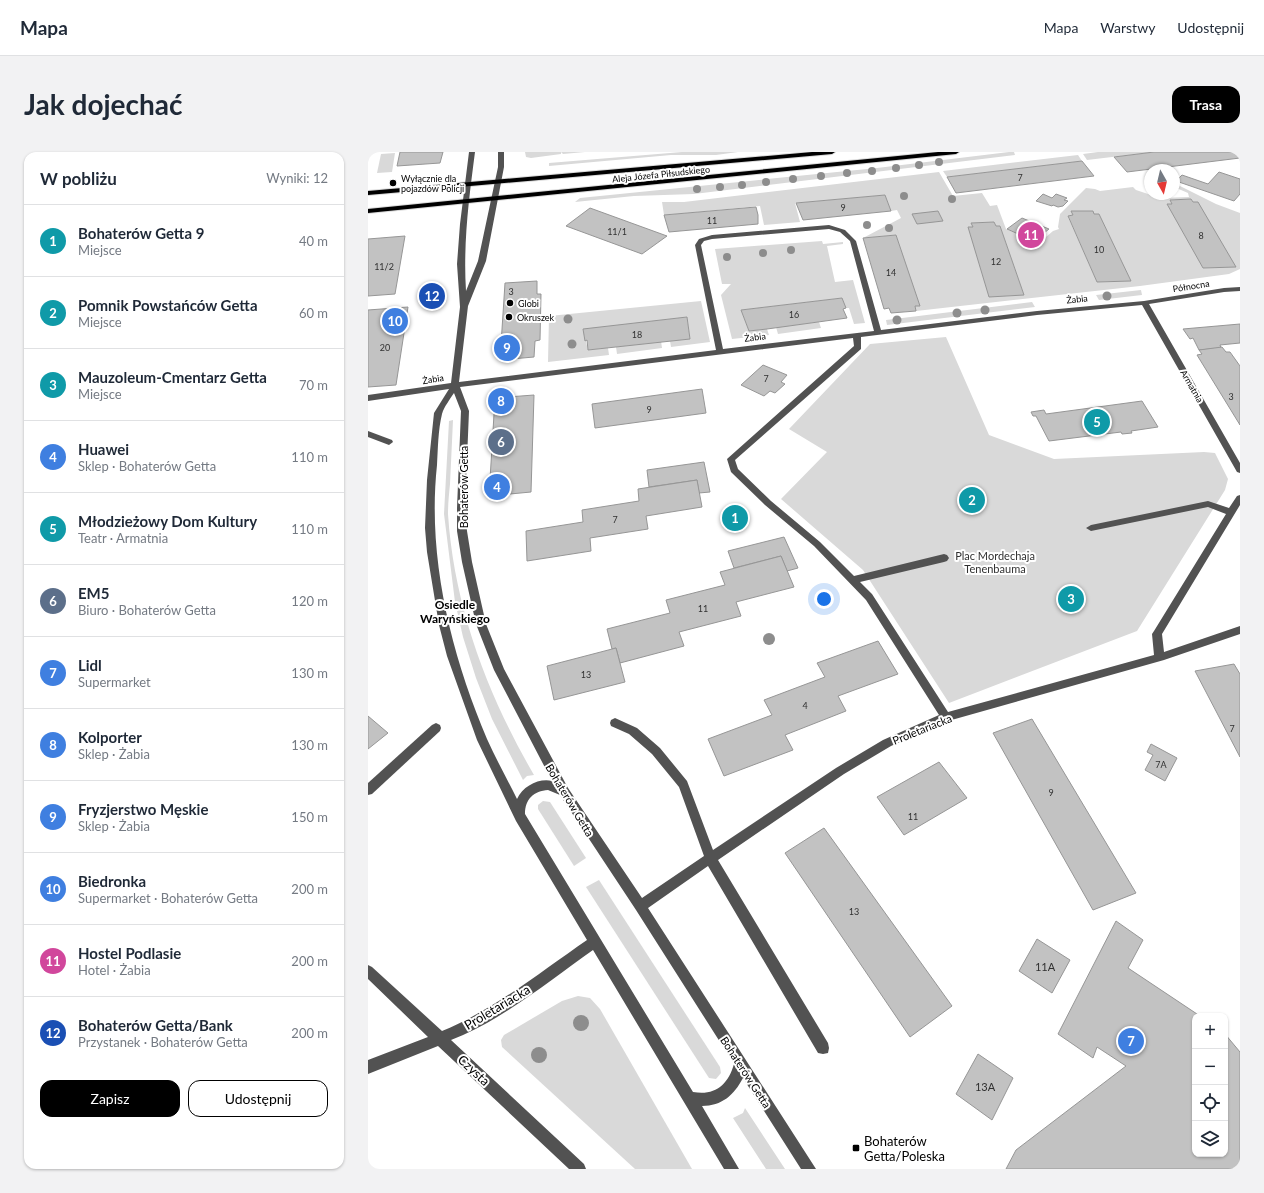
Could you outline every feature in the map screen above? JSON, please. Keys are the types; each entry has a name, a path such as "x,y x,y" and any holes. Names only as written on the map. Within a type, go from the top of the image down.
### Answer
{"main road":[{"name":"Aleja Józefa Piłsudskiego","path":"368,193 497,183 832,152"},
{"name":"Aleja Józefa Piłsudskiego","path":"368,211 956,152"}],"street":[{"name":"Bohaterów Getta","path":"472,152 461,264 464,307 455,385 438,413 431,480 430,528 435,573 444,625 462,686 482,740 520,817 732,1169"},
{"name":"Bohaterów Getta","path":"464,307 482,261 500,167 501,152"},
{"path":"720,351 698,245 701,240 712,237 822,227 841,229 849,234 853,241 878,332"},
{"name":"Północna","path":"1144,303 1224,290 1240,289"},
{"name":"Żabia","path":"368,398 496,379 720,351 1037,313 1144,303"},
{"name":"Armatnia","path":"1144,303 1240,470"},
{"path":"856,335 858,347 731,459 734,470 768,502 817,544 869,597 946,718"},
{"name":"Bohaterów Getta","path":"455,385 465,411 461,508 462,531 467,562 481,624 499,670 564,792 606,858 640,906 809,1169"},
{"path":"368,434 389,442"},
{"path":"1159,657 1157,634 1240,498"},
{"path":"1091,528 1208,504 1231,512"},
{"path":"853,580 944,558"},
{"name":"Proletariacka","path":"640,906 711,860 840,771 887,743 946,718 1159,657 1240,630"},
{"path":"615,723 633,731 656,751 683,784 711,860 823,1048"},
{"path":"368,790 436,728"},
{"path":"520,817 518,810 520,803 530,791 545,785 553,785 564,792"},
{"name":"Proletariacka","path":"368,1067 466,1028 487,1016 595,942"},
{"name":"Czysta","path":"368,971 579,1169"},
{"path":"689,1098 700,1101 712,1099 722,1095 731,1087 738,1076 741,1064"}],"green space":[{"path":"525,152 561,152 561,154 531,158 526,157"},
{"path":"561,152 585,152 563,154"},
{"path":"682,152 738,152 716,155 671,155 549,166 549,163"},
{"path":"1014,152 1015,155 694,194 634,196 575,202 580,198 877,168"},
{"path":"1098,152 1154,152 1087,160 1083,154"},
{"path":"395,153 392,172 377,173 381,154"},
{"path":"1078,155 1082,161 947,177 943,171"},
{"path":"939,172 953,196 982,193 990,206 997,205 1006,229 1039,243 1053,231 1059,229 1060,214 1086,188 1100,191 1133,187 1136,190 1144,193 1144,200 1170,200 1172,204 1168,204 1203,268 1236,267 1191,199 1180,200 1180,197 1189,197 1188,193 1180,190 1180,186 1216,204 1240,213 1240,269 1229,274 1140,286 916,311 915,306 919,306 896,235 863,238 901,218 897,210 891,211 885,195 795,203 800,222 764,225 760,206 664,215 662,202 684,202","holes":["1072,211 1093,211 1094,214 1099,214 1131,281 1097,282 1068,217 1073,215","994,222 996,226 1000,226 1024,295 969,227 973,227 972,223"]},
{"path":"822,241 823,244 843,242 843,244 827,246 835,282 853,280 865,323 854,324 849,308 846,308 841,298 741,310 749,331 767,329 769,335 732,339 721,295 731,284 722,284 715,249"},
{"path":"1141,290 1142,295 1099,300 1096,295"},
{"path":"701,301 710,342 671,347 670,341 690,338 687,317 583,330 588,350 608,348 609,355 548,362 549,316"},
{"path":"1032,302 1035,307 887,325 886,320"},
{"path":"819,322 821,328 778,334 776,327"},
{"name":"Plac Mordechaja Tenenbauma","path":"946,337 989,435 1054,459 1204,452 1215,453 1228,479 1225,490 1137,631 949,703 863,570 781,499 827,452 789,429 870,344"},
{"path":"661,341 662,348 617,354 616,347"},
{"path":"453,420 448,514 458,583 476,650 488,682 517,745 534,775 527,776 523,780 492,719 476,678 463,637 455,602 444,514 449,421"},
{"path":"543,801 550,802 586,858 574,866 538,809 538,805"},
{"path":"599,880 720,1067 721,1073 716,1079 709,1078 586,887"},
{"path":"578,996 590,998 600,1009 692,1169 635,1169 502,1047 501,1040 504,1035 562,1001"},
{"path":"745,1108 785,1169 766,1169 733,1118 743,1113"}],"building":[{"path":"400,152 443,152 440,163 397,166"},
{"path":"1154,152 1240,152 1240,158 1180,165 1180,164 1144,164 1144,170 1127,172 1114,157"},
{"path":"1082,161 1094,176 956,193 947,177"},
{"path":"1219,172 1240,179 1240,194 1234,201 1180,182 1180,177 1182,175 1208,184"},
{"path":"1043,194 1052,198 1056,194 1067,198 1064,200 1068,201 1063,206 1058,207 1036,201"},
{"path":"885,195 891,211 803,220 796,203"},
{"path":"1191,199 1193,202 1198,202 1236,267 1203,268 1167,204 1172,204 1170,200"},
{"path":"756,207 758,224 669,232 664,215"},
{"path":"590,208 667,236 642,254 566,226"},
{"path":"938,211 943,221 917,224 912,214"},
{"path":"1071,211 1093,211 1094,214 1099,214 1131,281 1097,282 1068,216 1073,215"},
{"path":"1022,218 1049,229 1034,241 1007,229"},
{"path":"994,222 996,226 1000,226 1024,295 989,297 968,227 973,227 971,223"},
{"path":"896,235 920,306 915,306 916,311 891,313 889,308 884,309 863,238"},
{"path":"405,236 395,294 368,296 368,239"},
{"path":"537,281 537,294 541,294 540,340 535,341 534,357 500,360 505,283"},
{"path":"842,298 846,308 843,309 847,318 767,329 749,331 741,310"},
{"path":"408,307 396,385 368,387 368,310"},
{"path":"687,317 690,339 588,350 587,340 585,341 583,329"},
{"path":"1240,324 1240,343 1220,345 1221,348 1199,350 1193,338 1190,339 1183,329"},
{"path":"1222,347 1226,352 1230,352 1240,366 1240,425 1197,355 1202,354 1199,350"},
{"path":"763,365 787,375 781,382 785,384 775,393 770,391 764,396 741,385"},
{"path":"702,389 706,413 595,428 592,404"},
{"path":"534,395 531,492 489,496 495,398"},
{"path":"1142,401 1158,427 1131,431 1132,433 1122,434 1121,432 1049,441 1036,416 1033,416 1031,412 1044,410 1046,414"},
{"path":"704,462 710,492 699,493 697,480 649,487 647,470"},
{"path":"697,480 702,507 646,516 648,529 590,538 591,551 527,561 526,531 583,522 582,510 639,501 638,489"},
{"path":"784,537 798,568 787,571 781,556 734,568 728,551"},
{"path":"781,556 794,587 736,602 741,616 679,632 684,646 620,663 616,648 612,649 607,629 670,613 666,600 725,585 720,572"},
{"path":"878,641 898,674 838,696 846,711 785,735 793,750 724,776 708,739 772,715 764,700 825,677 817,663"},
{"path":"616,648 625,682 554,700 547,666"},
{"path":"1234,664 1240,674 1240,757 1195,671"},
{"path":"368,716 388,733 368,749"},
{"path":"1032,719 1136,893 1093,910 993,733"},
{"path":"1151,744 1177,758 1165,781 1145,770 1153,755 1147,752"},
{"path":"939,762 967,798 904,835 877,797"},
{"path":"824,828 952,1006 910,1037 785,853"},
{"path":"1116,921 1143,940 1128,968 1196,1013 1192,1013 1192,1157 1228,1157 1228,1038 1240,1052 1240,1169 1006,1169 1016,1150 1126,1066 1097,1047 1093,1058 1058,1034"},
{"path":"1037,939 1070,960 1052,993 1019,971"},
{"path":"978,1054 1013,1078 992,1120 956,1094"}],"place":[{"name":"Wyłącznie dla pojazdów Policji","path":"393,183"},
{"name":"Hostel Podlasie","path":"1031,235"},
{"name":"Bohaterów Getta/Bank","path":"432,296"},
{"name":"Globi","path":"510,303"},
{"name":"Okruszek","path":"509,317"},
{"name":"Biedronka","path":"395,321"},
{"name":"Fryzjerstwo Męskie","path":"507,348"},
{"name":"Kolporter","path":"501,401"},
{"name":"Młodzieżowy Dom Kultury","path":"1097,422"},
{"name":"EM5","path":"501,442"},
{"name":"Huawei","path":"497,487"},
{"name":"Pomnik Powstańców Getta","path":"972,500"},
{"name":"Bohaterów Getta 9","path":"735,518"},
{"name":"Mauzoleum-Cmentarz Getta","path":"1071,599"},
{"name":"Lidl","path":"1131,1041"},
{"name":"Bohaterów Getta/Poleska","path":"856,1148"}],"district":[{"name":"Osiedle Waryńskiego","path":"455,611"}]}
